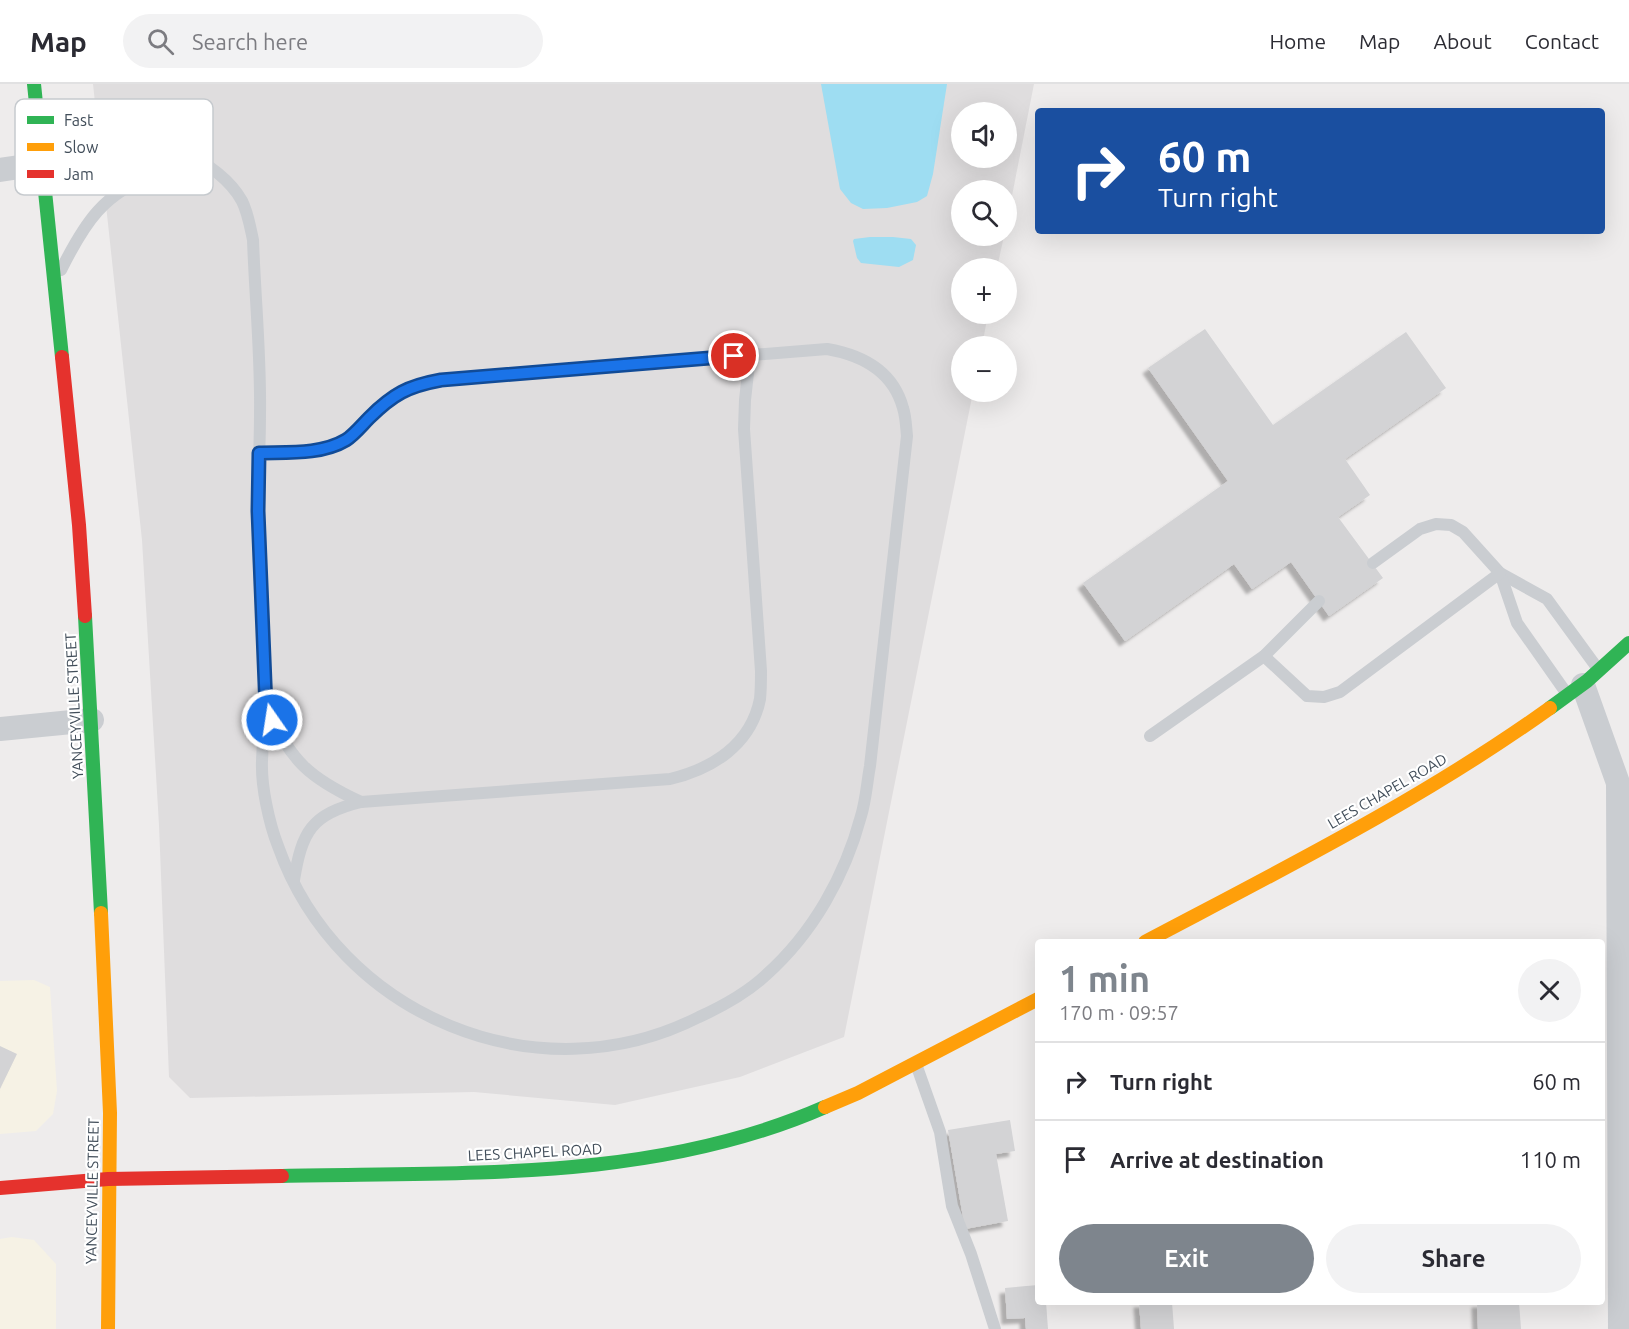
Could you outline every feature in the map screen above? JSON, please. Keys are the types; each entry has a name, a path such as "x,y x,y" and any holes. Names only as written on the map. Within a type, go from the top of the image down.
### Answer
{"main road":[{"name":"YANCEYVILLE STREET","path":"34,84 35,99"},
{"name":"YANCEYVILLE STREET","path":"43,195 79,525 92,720 110,1113 108,1329"},
{"name":"LEES CHAPEL ROAD","path":"1151,939 1361,827 1472,760 1583,683 1629,644"},
{"name":"LEES CHAPEL ROAD","path":"0,1188 108,1179 540,1171 644,1160 749,1135 803,1117 916,1064 1035,1001"}],"street":[{"path":"0,170 15,168"},
{"path":"1583,683 1618,783 1620,1329"},
{"path":"0,729 92,720"}],"lane":[{"path":"213,170 224,179 241,199 249,217 251,229 260,412 259,453 258,511 266,708 262,765 268,805 278,846 294,881 313,915 336,946 366,975 407,1005 447,1026 492,1041 539,1049 589,1049 632,1043 681,1027 726,1004 765,976 799,941 826,902 848,860 862,813 870,766 907,436 903,408 892,383 872,364 849,353 827,349 441,380 418,384 400,392 384,403 347,440 332,447 259,453"},
{"path":"53,286 84,226 98,209 115,195"},
{"path":"294,881 299,849 309,831 323,817 340,807 361,802 670,779 693,773 717,761 738,743 751,722 760,699 761,670 744,429 750,355"},
{"path":"1373,563 1420,530 1437,524 1451,525 1463,532 1500,573 1547,599 1583,683"},
{"path":"1264,656 1307,696 1324,697 1340,692 1500,573"},
{"path":"1500,573 1517,623 1583,683"},
{"path":"1150,736 1264,656 1319,601"},
{"path":"266,708 291,754 310,774 361,802"},
{"path":"916,1064 940,1132 952,1206 971,1254 995,1329"}],"shaded area":[{"path":"93,84 1034,84 1015,180 951,180 951,246 1002,246 999,258 951,258 951,324 986,324 984,336 951,336 951,402 971,402 844,1037 740,1077 615,1105 474,1092 190,1098 169,1077 159,825 142,540 105,195 213,195 213,99 95,99"},
{"path":"34,980 50,987 57,1091 53,1114 36,1131 0,1134 0,981"},
{"path":"12,1237 34,1240 56,1264 56,1329 0,1329 0,1239"}],"water":[{"path":"821,84 947,84 933,174 927,196 917,202 887,208 863,209 851,203 840,189"},
{"path":"870,237 911,239 916,245 913,260 899,267 861,263 857,258 853,241"}],"building":[{"path":"1205,329 1273,425 1406,332 1446,388 1345,459 1370,495 1338,517 1383,578 1329,616 1291,562 1252,589 1234,564 1125,641 1083,583 1228,481 1148,368"},
{"path":"0,1046 17,1054 0,1089"},
{"path":"1010,1120 1015,1151 996,1154 1008,1221 965,1229 948,1130"},
{"path":"1035,1285 1035,1305 1046,1305 1048,1329 1026,1329 1025,1318 1007,1319 1005,1288"},
{"path":"1139,1305 1172,1305 1174,1329 1141,1329"},
{"path":"1477,1305 1519,1305 1521,1329 1478,1329"}],"traffic: fast":[{"path":"34,84 36,99"},
{"path":"45,195 62,357"},
{"path":"85,616 101,913"},
{"path":"1550,708 1587,681 1629,643"},
{"path":"282,1176 489,1172 626,1161 694,1149 760,1131 825,1107"}],"traffic: slow":[{"path":"1151,939 1352,832 1453,773 1550,708"},
{"path":"101,913 110,1113 108,1329"},
{"path":"825,1107 858,1093 1035,1001"}],"traffic: jam":[{"path":"62,357 79,525 85,616"},
{"path":"0,1188 108,1179 282,1176"}],"route":[{"path":"272,720 266,708 258,511 259,453 332,447 347,440 384,403 418,384 441,380 734,356"}]}
